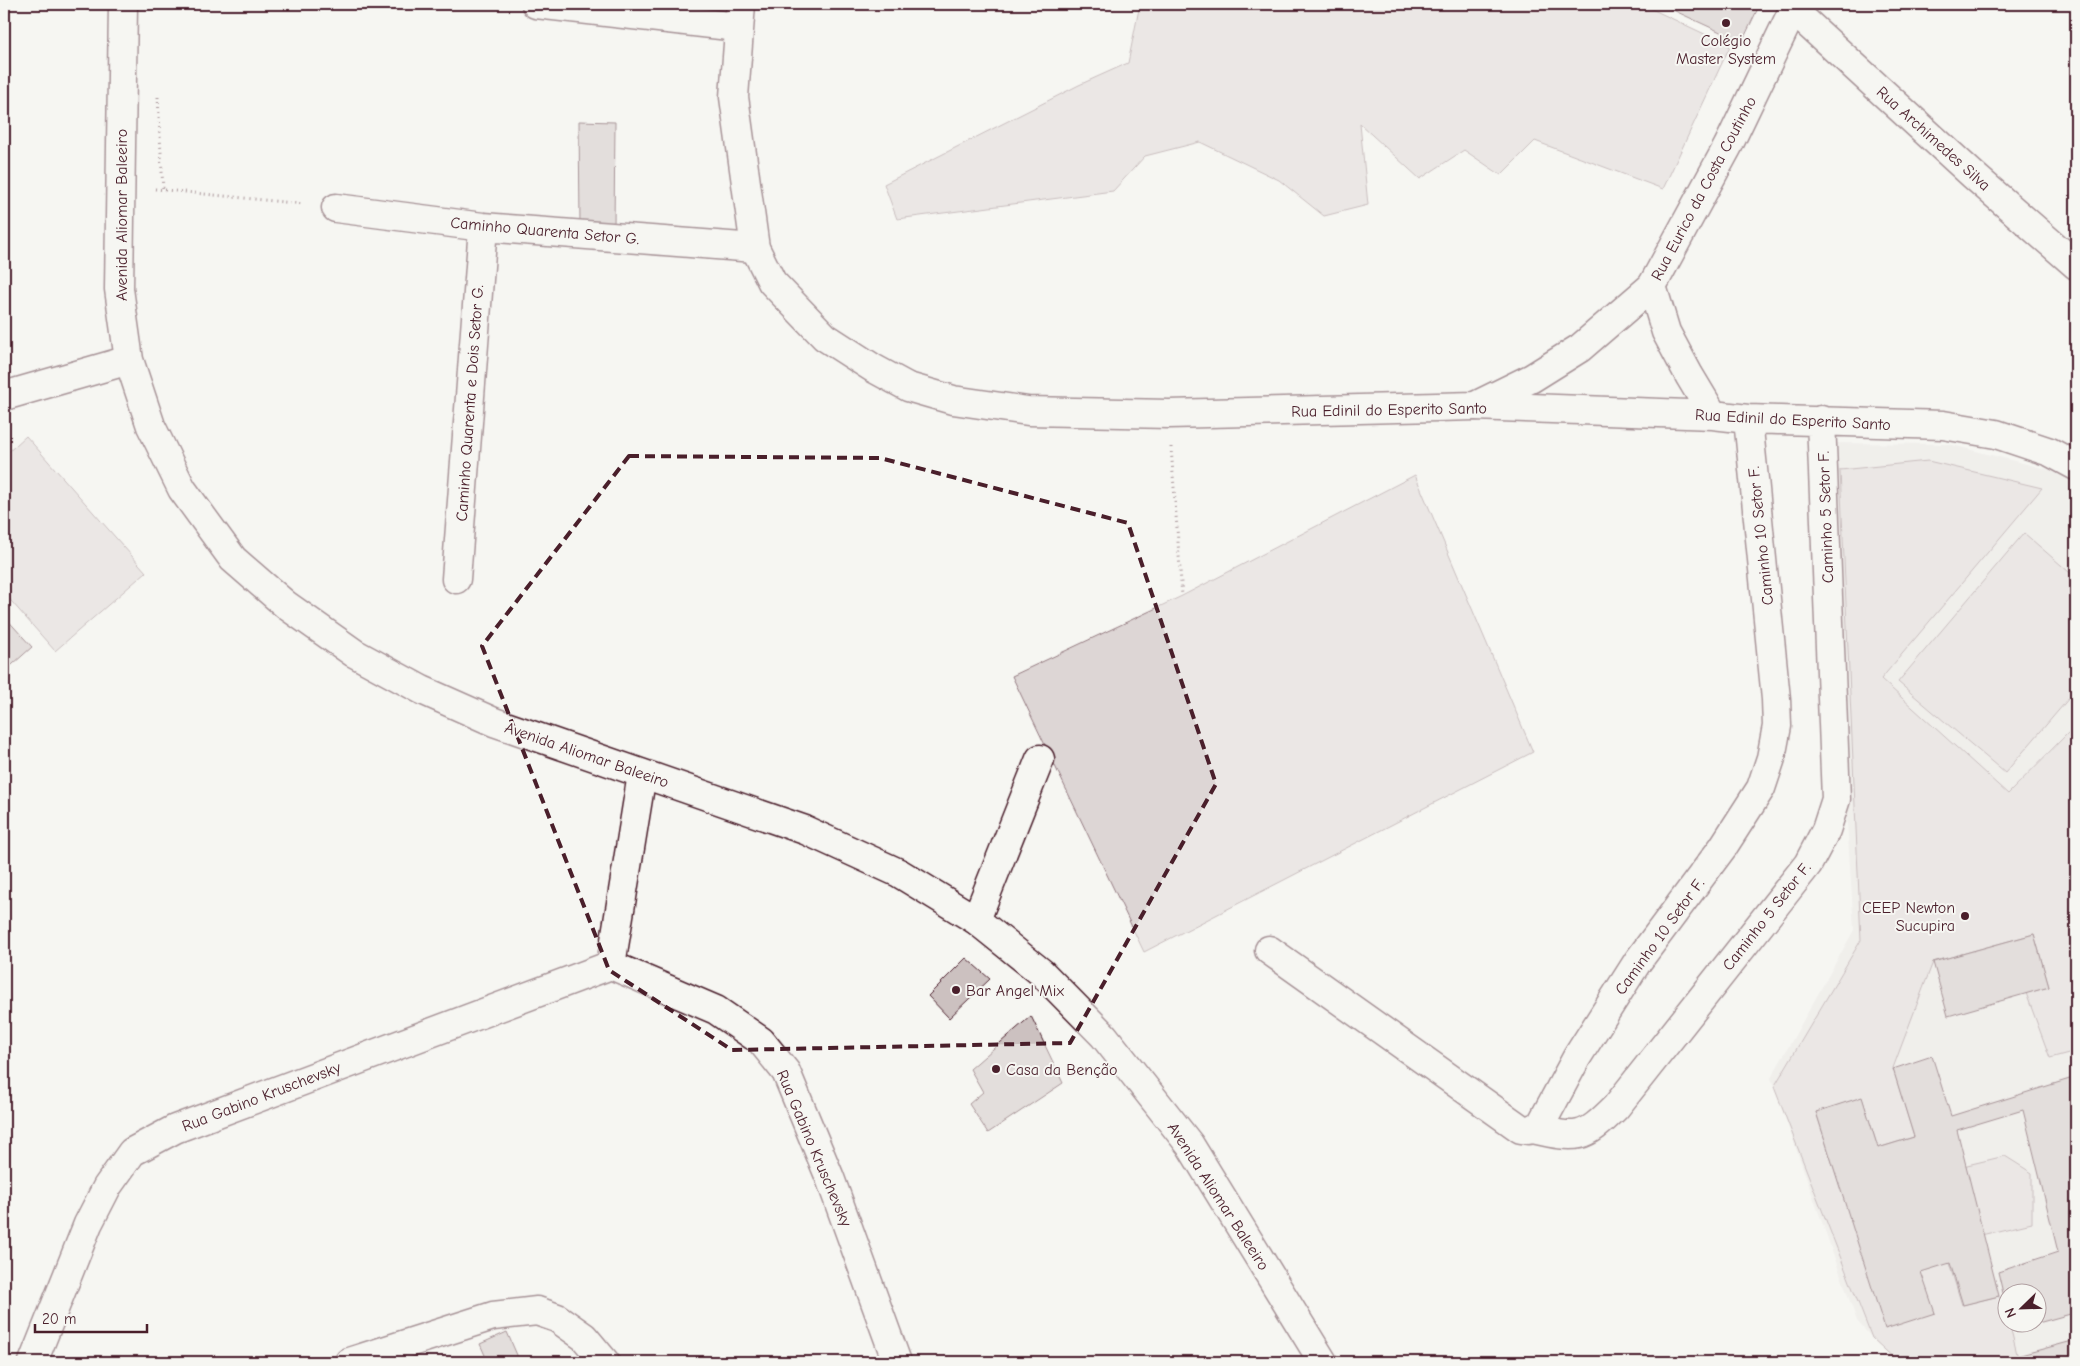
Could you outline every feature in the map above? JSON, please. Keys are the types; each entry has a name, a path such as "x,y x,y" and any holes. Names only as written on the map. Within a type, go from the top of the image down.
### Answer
{"street":[{"name":"Avenida Aliomar Baleeiro","path":"123,4 118,289 129,360 151,426 182,489 232,559 286,605 354,653 422,690 494,722 805,830 899,873 976,920 1042,973 1104,1036 1190,1145 1323,1362"},
{"path":"536,4 739,15"},
{"name":"Rua Archimedes Silva","path":"1795,7 1973,175 2076,265"},
{"name":"Rua Eurico da Costa Coutinho","path":"1475,406 1532,378 1580,348 1652,286 1728,146 1795,7"},
{"name":"Rua Edinil do Esperito Santo","path":"739,15 734,97 755,248 772,282 825,337 873,368 908,387 952,400 1028,411 1169,414 1475,406 1713,415 1748,419 1943,425 1996,434 2050,452 2076,466"},
{"name":"Caminho Quarenta Setor G.","path":"336,208 483,227 755,248"},
{"name":"Caminho Quarenta e Dois Setor G.","path":"456,579 483,227"},
{"path":"1652,286 1666,332 1713,415"},
{"path":"4,396 129,360"},
{"name":"Caminho 10 Setor F.","path":"1533,1129 1540,1126 1546,1118 1577,1057 1638,961 1723,847 1761,788 1771,758 1777,726 1776,699 1748,419"},
{"name":"Caminho 5 Setor F.","path":"1533,1129 1575,1135 1589,1132 1616,1107 1808,864 1826,830 1836,800 1821,420"},
{"path":"976,920 1040,759"},
{"path":"611,965 642,774"},
{"path":"1269,950 1521,1129 1533,1129"},
{"name":"Rua Gabino Kruschevsky","path":"33,1362 88,1224 107,1188 132,1152 175,1128 611,965 716,1010 761,1041 786,1072 830,1178 896,1362"},
{"path":"349,1362 493,1316 537,1311 557,1318 584,1337 605,1362"}],"path":[{"path":"120,187 336,208"},
{"path":"1169,414 1182,596"}],"highlighted area":[{"path":"629,456 880,458 1128,523 1216,784 1070,1043 732,1050 609,970 482,646"}],"shaded area":[{"path":"1140,4 1641,4 1730,46 1663,189 1535,141 1501,175 1464,150 1420,179 1360,124 1368,205 1324,216 1279,180 1200,142 1145,156 1113,191 897,219 884,184 1079,85 1128,63"},
{"path":"26,436 146,572 55,651 4,593 4,456"},
{"name":"CEEP Newton Sucupira","path":"1823,443 1948,444 2050,470 2076,484 2076,1362 1898,1362 1872,1338 1857,1321 1771,1078 1854,930"},
{"path":"1928,461 2042,488 1881,679 2008,794 2068,733 2076,741 2076,1051 2050,1058 2026,993 2049,987 2034,934 1933,962 1893,1068 1914,1137 1878,1148 1862,1098 1816,1112 1840,1187 1942,1171 2005,1156 2032,1173 2032,1223 1943,1244 1962,1305 1998,1296 1998,1334 2012,1334 2019,1362 1898,1362 1872,1338 1774,1087 1861,940 1840,470"},
{"path":"1415,475 1533,752 1144,952 1012,676 1182,596"},
{"path":"2024,533 2076,578 2076,690 2005,773 1898,682"}],"building":[{"name":"Colégio Master System","path":"1660,4 1760,4 1742,42"},
{"path":"579,121 615,122 614,227 580,225"},
{"path":"4,616 32,647 4,672"},
{"path":"2034,934 2049,987 1948,1016 1933,962"},
{"path":"966,958 990,979 949,1018 928,996"},
{"path":"1031,1016 1063,1083 988,1133 969,1104 983,1092 970,1069"},
{"path":"1932,1056 1951,1116 2076,1077 2076,1322 2074,1313 2048,1320 2048,1284 2001,1284 1998,1272 2058,1252 2023,1110 1957,1130 1998,1296 1963,1305 1950,1263 1921,1272 1935,1313 1885,1329 1816,1112 1862,1097 1878,1148 1914,1137 1893,1069"},
{"path":"507,1332 520,1362 488,1362 480,1344"},
{"path":"2076,1340 2076,1362 2019,1362 2017,1356"}],"place":[{"name":"Colégio Master System","path":"1726,23"},
{"name":"CEEP Newton Sucupira","path":"1965,916"},
{"name":"Bar Angel Mix","path":"956,990"},
{"name":"Casa da Benção","path":"996,1069"}]}
